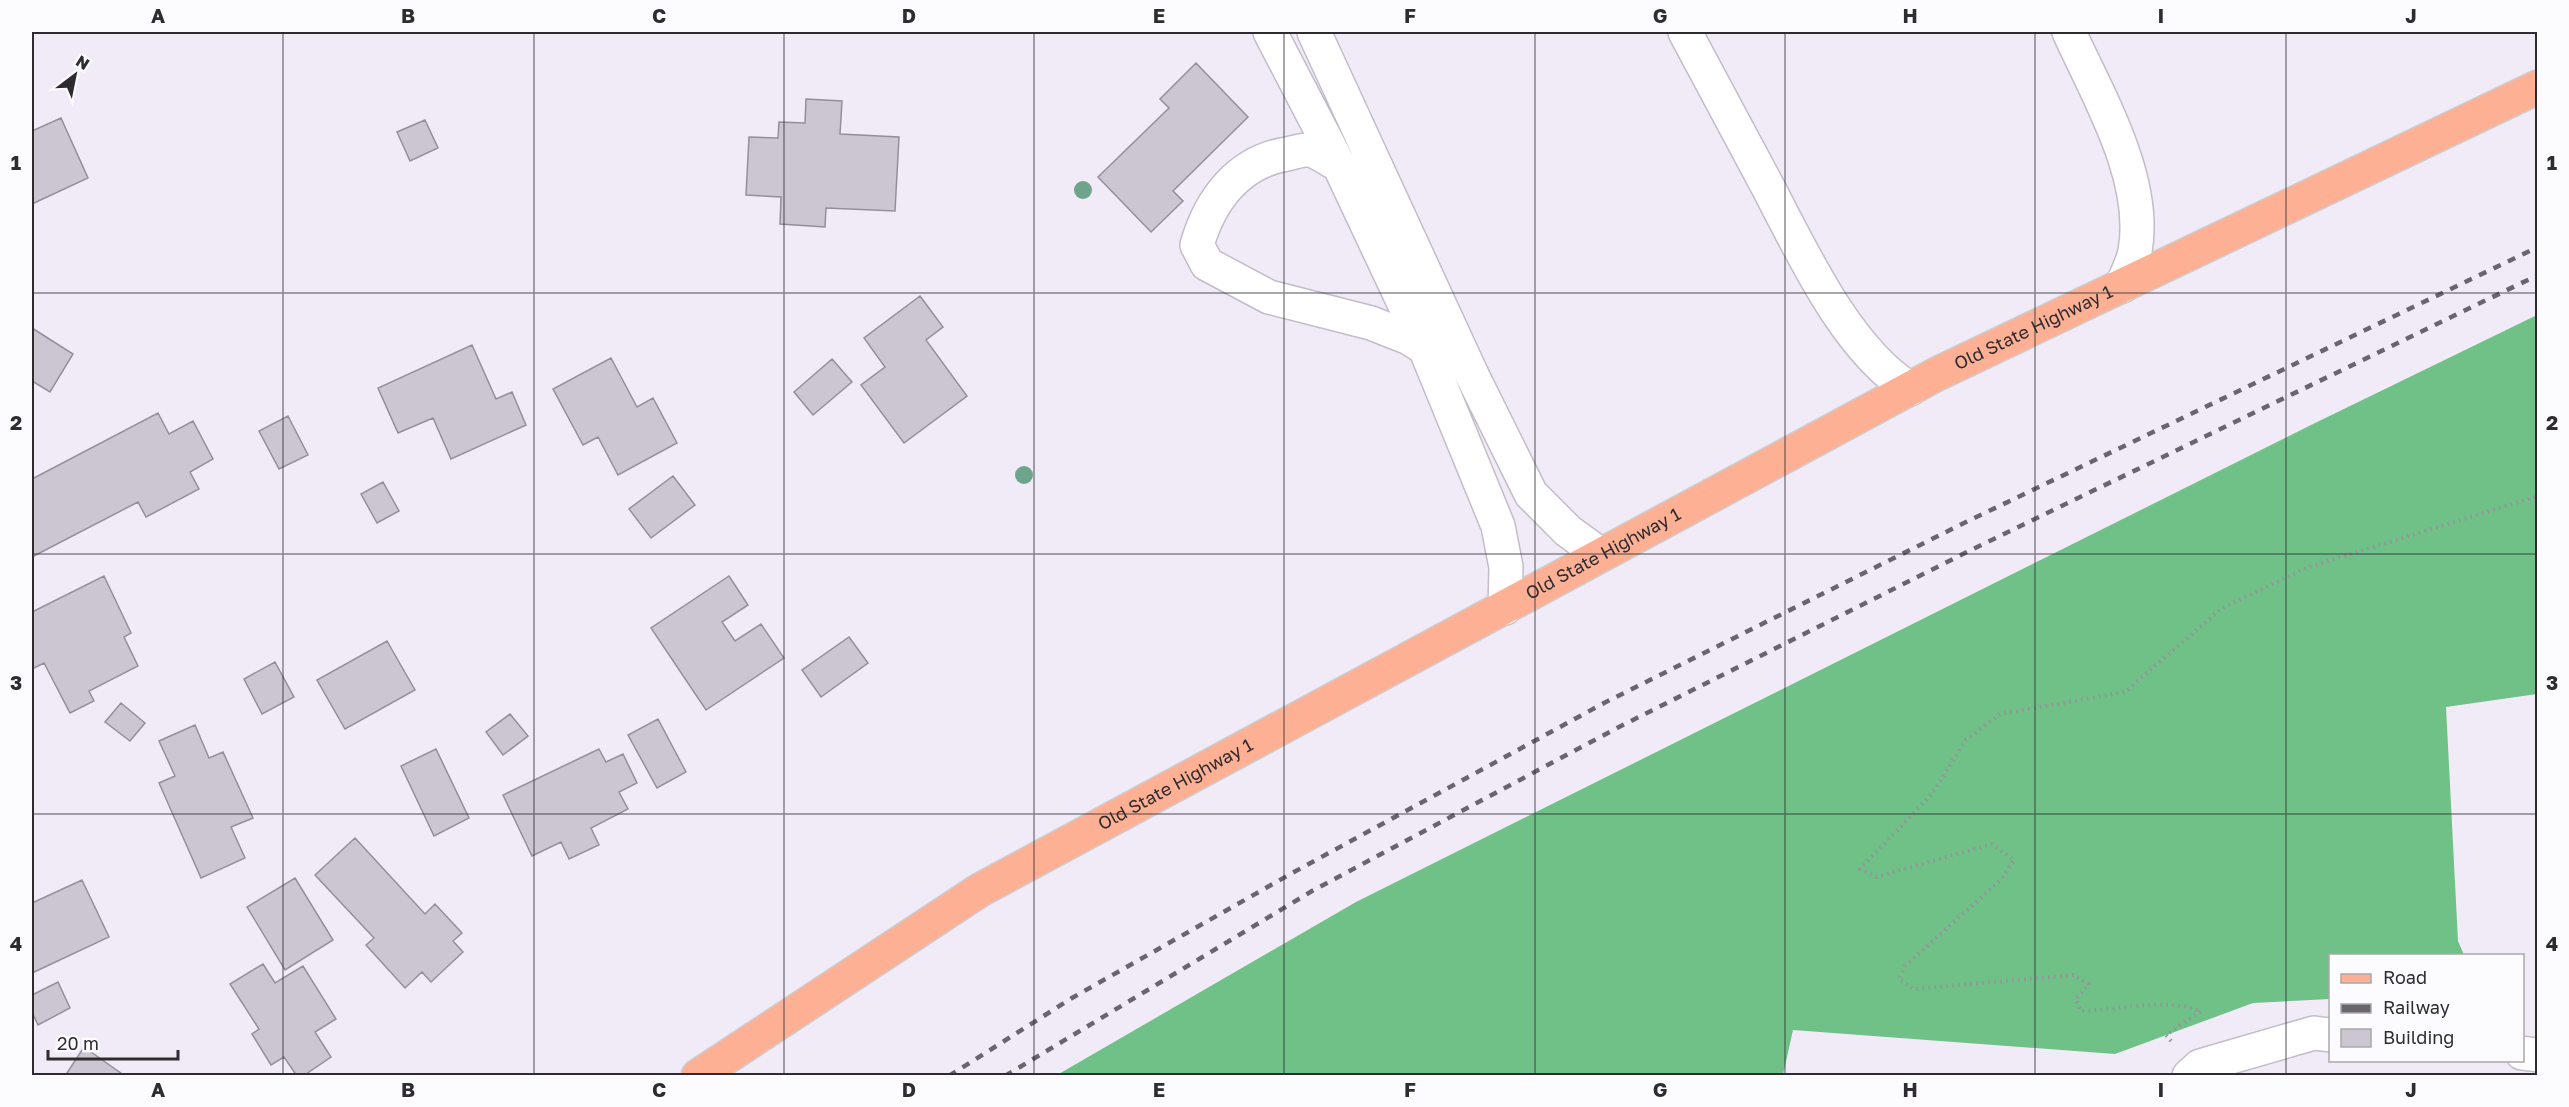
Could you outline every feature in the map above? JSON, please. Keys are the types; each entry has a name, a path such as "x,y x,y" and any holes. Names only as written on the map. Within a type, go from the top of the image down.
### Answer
{"main road":[{"name":"Old State Highway 1","path":"698,1076 980,890 1601,555 1910,389 2538,87"}],"street":[{"path":"1270,32 1339,165 1425,348 1498,526 1506,567 1505,608"},
{"path":"1314,32 1472,375 1531,494 1568,531 1601,555"},
{"path":"1685,32 1813,272 1875,362 1910,389"},
{"path":"2069,32 2127,161 2137,215 2134,253 2122,286"},
{"path":"1339,165 1309,150 1273,156 1248,167 1224,191 1204,219 1197,245 1208,264 1269,297 1371,323 1409,338 1425,348"},
{"path":"2192,1073 2200,1066 2314,1033 2329,1035"}],"path":[{"path":"2192,1073 2166,1035 2201,1011 2188,1006 2133,1004 2111,1010 2081,1011 2076,999 2089,984 2073,975 1913,989 1899,979 1905,966 2002,879 2014,860 1992,844 1876,877 1860,869 1931,795 1966,740 2000,714 2125,692 2222,608 2232,603 2309,567 2538,496"}],"green space":[{"path":"2537,315 2537,694 2446,707 2458,941 2464,954 2329,954 2329,999 2253,1003 2115,1054 1793,1030 1783,1075 1057,1075 1356,902 2311,425"}],"building":[{"path":"1196,63 1248,117 1173,191 1183,201 1151,232 1098,177 1169,108 1160,99"},
{"path":"806,99 842,101 840,134 899,137 895,211 826,208 825,227 780,224 781,197 746,195 749,137 778,138 779,122 805,123"},
{"path":"61,118 88,178 32,204 32,131"},
{"path":"425,120 438,148 410,161 397,132"},
{"path":"920,296 943,327 926,340 967,396 904,443 861,385 885,367 864,338"},
{"path":"32,328 73,354 50,392 32,381"},
{"path":"472,345 496,399 512,392 526,425 451,459 433,418 398,433 378,388"},
{"path":"611,358 637,407 653,398 677,443 618,475 598,437 583,445 553,389"},
{"path":"832,359 852,382 813,415 794,392"},
{"path":"158,413 169,434 193,421 213,459 190,472 199,489 146,517 138,502 32,557 32,479"},
{"path":"288,416 308,455 279,469 259,431"},
{"path":"673,476 695,505 651,538 629,509"},
{"path":"383,482 399,511 377,523 361,494"},
{"path":"104,576 131,633 124,637 138,666 89,691 94,701 70,713 44,663 32,669 32,612"},
{"path":"729,576 748,605 722,622 735,641 761,624 784,658 706,710 651,628"},
{"path":"849,637 868,663 821,697 802,670"},
{"path":"387,641 415,690 345,729 317,680"},
{"path":"275,662 294,697 262,714 244,679"},
{"path":"121,703 145,723 130,741 105,722"},
{"path":"510,714 528,736 503,755 486,732"},
{"path":"658,719 686,772 657,788 628,735"},
{"path":"195,725 209,758 223,752 253,818 231,827 245,858 201,878 159,783 175,776 159,741"},
{"path":"436,749 469,818 434,836 401,766"},
{"path":"599,749 606,762 623,754 637,783 619,792 628,809 591,828 599,845 569,859 561,842 532,856 503,795"},
{"path":"355,838 425,914 435,904 462,933 453,941 463,952 431,982 422,972 405,988 366,945 374,938 315,875"},
{"path":"295,878 333,940 285,970 247,907"},
{"path":"82,880 109,937 32,973 32,903"},
{"path":"263,964 275,983 303,966 336,1019 315,1032 331,1057 303,1076 297,1076 284,1057 271,1065 252,1034 259,1029 230,984"},
{"path":"58,982 70,1008 38,1025 32,1012 32,995"},
{"path":"84,1047 125,1076 65,1076"}],"railway":[{"path":"949,1076 1072,998 1294,872 1604,703 1964,523 2538,247"},
{"path":"1005,1076 1312,891 1617,728 1973,549 2538,275"}]}
